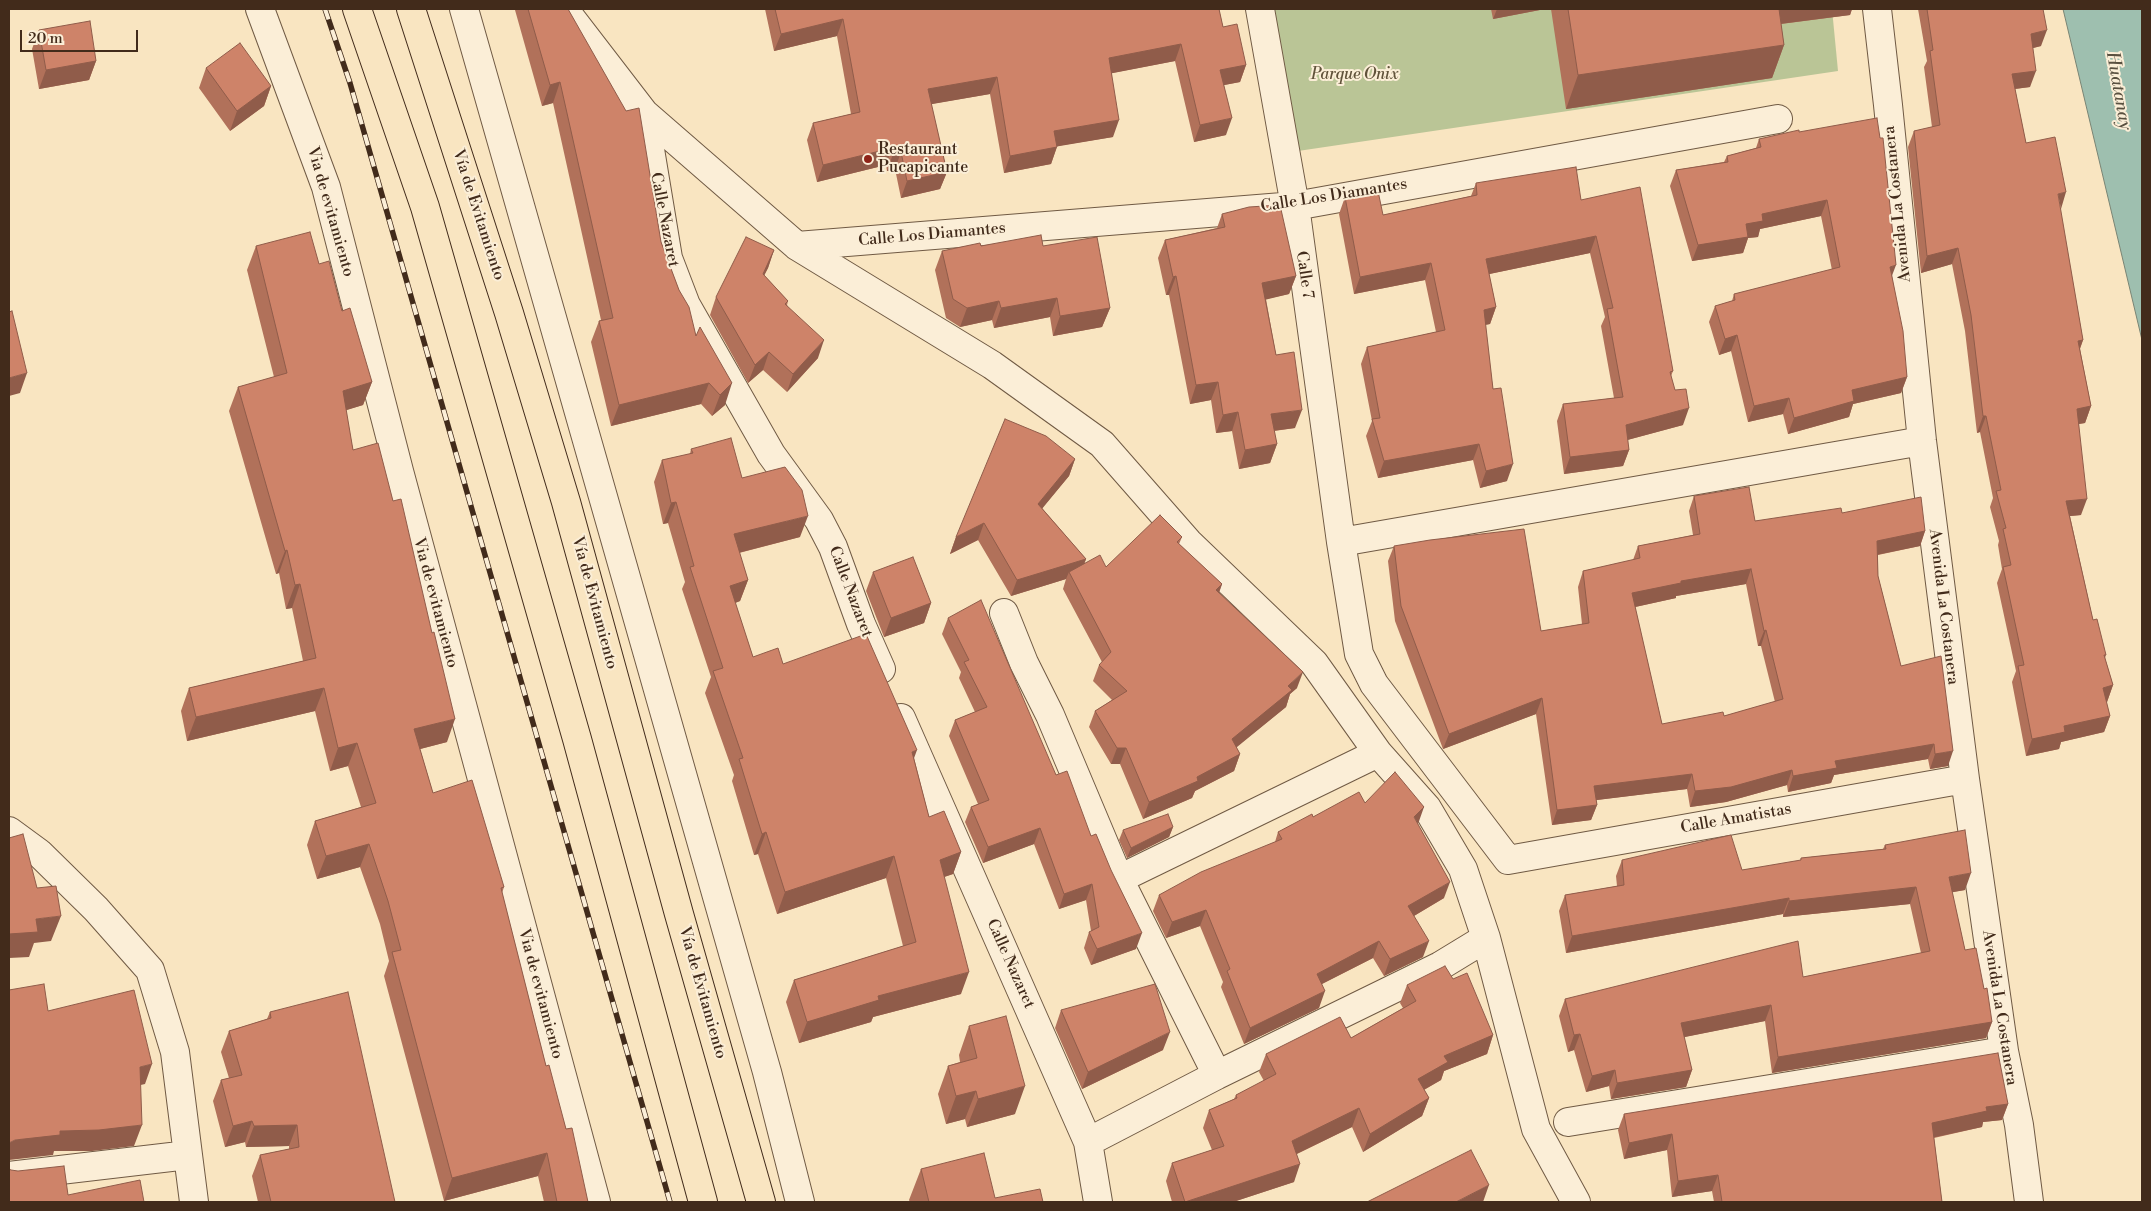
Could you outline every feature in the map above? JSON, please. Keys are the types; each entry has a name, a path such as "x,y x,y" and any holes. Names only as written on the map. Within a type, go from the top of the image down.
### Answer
{"highway":[{"path":"357,9 425,207 577,739 703,1202"},
{"name":"Vía de Evitamiento","path":"411,9 509,313 566,502 679,914 761,1202"}],"street":[{"name":"Via de evitamiento","path":"260,9 276,47 326,187 399,471 596,1202"},
{"path":"464,9 767,1072 800,1202"},
{"name":"Calle Nazaret","path":"564,9 644,113 668,258 686,305 771,454 819,520 833,547 861,624 1088,1142 1098,1202"},
{"name":"Calle 7","path":"1260,9 1294,206 1341,542 1359,654 1374,684 1508,860"},
{"name":"Avenida La Costanera","path":"1877,9 1922,441 1965,779 2004,1051 2019,1125 2029,1202"},
{"path":"644,113 797,246 992,365 1102,444 1188,542 1314,663 1378,753 1427,808 1463,869 1486,938 1536,1129 1576,1202"},
{"name":"Calle Los Diamantes","path":"797,246 1294,206 1778,119"},
{"path":"1341,542 1922,441"},
{"path":"1004,613 1024,663 1050,715 1119,879 1217,1075"},
{"path":"1119,879 1378,753"},
{"name":"Calle Amatistas","path":"1508,860 1965,779"},
{"path":"9,831 40,852 96,909 150,970 175,1052 194,1202"},
{"path":"1088,1142 1217,1075 1440,966 1486,938"},
{"path":"1568,1122 2004,1051"},
{"path":"9,1176 188,1155"}],"green space":[{"name":"Parque Onix","path":"1274,9 1832,9 1838,71 1298,151"}],"water":[{"name":"Huatanay","path":"2063,9 2142,9 2142,340"}],"building":[{"path":"528,9 568,9 626,111 639,108 661,242 679,290 689,307 696,336 700,327 732,383 720,395 709,383 619,405 599,321 613,318 560,82 550,85"},
{"path":"775,9 1219,9 1223,27 1237,24 1246,65 1220,70 1232,118 1200,125 1181,44 1109,58 1119,120 1054,131 1057,147 1010,156 997,77 928,89 947,172 907,181 901,152 893,154 892,148 823,165 813,123 860,112 843,19 781,34"},
{"path":"1568,9 1779,9 1784,45 1578,75"},
{"path":"1927,9 2043,9 2047,30 2031,34 2036,71 2012,74 2026,143 2055,137 2066,192 2058,194 2083,340 2078,341 2091,406 2077,409 2087,499 2066,501 2093,620 2097,619 2106,655 2104,655 2113,685 2103,688 2110,716 2064,726 2065,732 2032,739 2018,666 2024,665 2003,567 2011,565 2003,529 2006,528 1996,491 2001,490 1986,416 1983,416 1971,315 1958,248 1927,256 1914,131 1940,125 1930,51 1933,50"},
{"path":"90,21 96,61 46,70 39,30"},
{"path":"240,43 271,86 237,111 206,68"},
{"path":"1877,118 1880,138 1883,138 1896,265 1890,267 1903,331 1907,377 1852,390 1854,401 1794,418 1789,398 1754,406 1737,335 1725,339 1715,306 1735,300 1734,294 1840,267 1827,200 1762,214 1763,221 1746,224 1748,237 1698,245 1676,170 1728,162 1727,156 1761,147 1759,139 1799,130 1799,132"},
{"path":"1576,167 1581,200 1640,187 1673,371 1670,372 1675,390 1686,389 1689,408 1626,425 1629,450 1570,457 1563,404 1623,397 1607,309 1613,308 1596,236 1486,259 1496,307 1484,310 1493,389 1501,388 1513,464 1486,471 1479,444 1384,461 1372,419 1380,418 1367,347 1445,330 1431,263 1360,277 1345,197 1378,191 1383,215 1477,195 1476,183"},
{"path":"1280,205 1296,276 1262,283 1276,355 1294,352 1302,410 1271,414 1277,444 1245,450 1238,412 1223,415 1218,382 1196,385 1176,276 1173,277 1165,240 1225,227 1222,214 1249,207"},
{"path":"310,232 319,264 329,261 342,311 350,308 372,382 343,391 353,450 378,443 393,501 401,499 432,633 434,632 455,719 414,729 433,793 472,780 504,887 501,888 546,1066 549,1065 566,1129 572,1128 588,1202 557,1202 547,1153 452,1178 392,952 401,950 388,901 369,844 326,856 315,821 376,803 357,743 338,748 324,688 196,717 189,688 316,658 300,584 295,585 287,550 285,551 238,387 287,373 256,246"},
{"path":"1041,235 1043,246 1097,237 1110,308 1060,316 1057,298 1001,308 999,301 967,308 953,299 942,251 980,243 981,246"},
{"path":"746,237 774,250 763,274 788,301 785,304 824,340 793,374 769,352 755,365 716,297"},
{"path":"12,311 27,373 9,378 9,312"},
{"path":"1005,419 1046,436 1075,459 1038,504 1086,559 1017,580 984,523 956,537"},
{"path":"731,438 742,478 785,467 802,490 808,516 734,534 748,580 730,586 753,657 778,648 783,664 866,634 917,750 912,752 929,817 944,811 961,852 940,860 969,972 878,996 879,1000 807,1022 794,980 916,942 894,856 785,892 766,832 762,834 739,759 743,758 713,671 723,668 690,567 694,566 676,502 671,503 662,460 693,453 691,449"},
{"path":"1749,487 1755,521 1841,508 1842,513 1921,497 1925,531 1877,541 1878,576 1901,666 1941,656 1953,751 1935,754 1934,744 1835,761 1837,768 1793,776 1792,770 1731,787 1695,791 1692,774 1594,786 1597,805 1557,810 1542,698 1449,734 1401,606 1394,546 1524,529 1541,631 1589,623 1583,571 1640,558 1638,546 1700,534 1694,496","holes":["1751,569 1764,631 1766,630 1783,699 1724,716 1723,712 1662,724 1632,593 1681,583 1681,581"]},
{"path":"1160,515 1182,537 1177,542 1222,584 1216,590 1303,672 1288,686 1292,690 1232,739 1240,754 1197,777 1198,781 1149,802 1126,748 1117,748 1095,711 1127,691 1099,665 1111,652 1069,572 1100,555 1106,567"},
{"path":"913,557 931,603 891,618 873,572"},
{"path":"981,600 1056,775 1067,771 1091,836 1096,834 1111,870 1142,933 1097,949 1089,932 1099,927 1092,884 1064,894 1040,828 988,847 971,807 989,800 955,720 987,707 964,662 969,660 948,618"},
{"path":"1395,772 1424,807 1414,817 1450,882 1408,906 1429,941 1390,959 1379,941 1317,974 1325,991 1250,1028 1227,971 1230,969 1206,910 1172,922 1159,895 1201,872 1282,839 1278,832 1312,814 1313,817 1359,792 1365,803"},
{"path":"1168,814 1173,827 1131,848 1123,830"},
{"path":"1965,830 1971,873 1949,877 1965,950 1976,948 1984,989 1987,988 1992,1022 1778,1057 1771,1005 1681,1023 1692,1070 1617,1083 1615,1070 1592,1076 1580,1034 1574,1035 1565,999 1798,941 1803,977 1930,951 1916,887 1789,901 1789,898 1572,936 1565,895 1624,885 1622,860 1731,835 1742,870 1801,860 1801,858 1886,849 1885,845"},
{"path":"23,834 37,888 56,886 61,916 36,919 38,932 9,934 9,838"},
{"path":"1445,966 1453,979 1467,973 1493,1035 1444,1056 1448,1062 1418,1079 1429,1098 1370,1134 1359,1108 1292,1141 1300,1164 1185,1202 1172,1163 1224,1146 1209,1110 1237,1098 1236,1095 1276,1074 1266,1054 1340,1017 1351,1038 1416,1001 1407,985"},
{"path":"44,984 48,1011 134,990 152,1064 140,1067 142,1125 99,1130 60,1131 60,1135 15,1140 9,1143 9,990"},
{"path":"1155,984 1170,1032 1088,1072 1061,1010"},
{"path":"348,992 395,1202 271,1202 260,1155 299,1147 297,1125 254,1126 252,1121 233,1126 221,1080 242,1075 229,1031 271,1018 270,1012"},
{"path":"1006,1016 1025,1086 978,1099 976,1091 956,1096 948,1066 977,1058 969,1026"},
{"path":"1998,1053 2008,1104 1986,1107 1987,1111 1932,1123 1942,1202 1722,1202 1718,1175 1678,1181 1672,1134 1629,1143 1624,1114"},
{"path":"1471,1150 1489,1185 1456,1202 1367,1202"},
{"path":"984,1153 995,1198 1040,1189 1043,1202 929,1202 921,1169"},
{"path":"64,1166 68,1195 140,1180 144,1202 9,1202 9,1169 18,1171"}],"railway":[{"path":"325,9 350,83 670,1202"}],"place":[{"name":"Restaurant Pucapicante","path":"868,159"}]}
